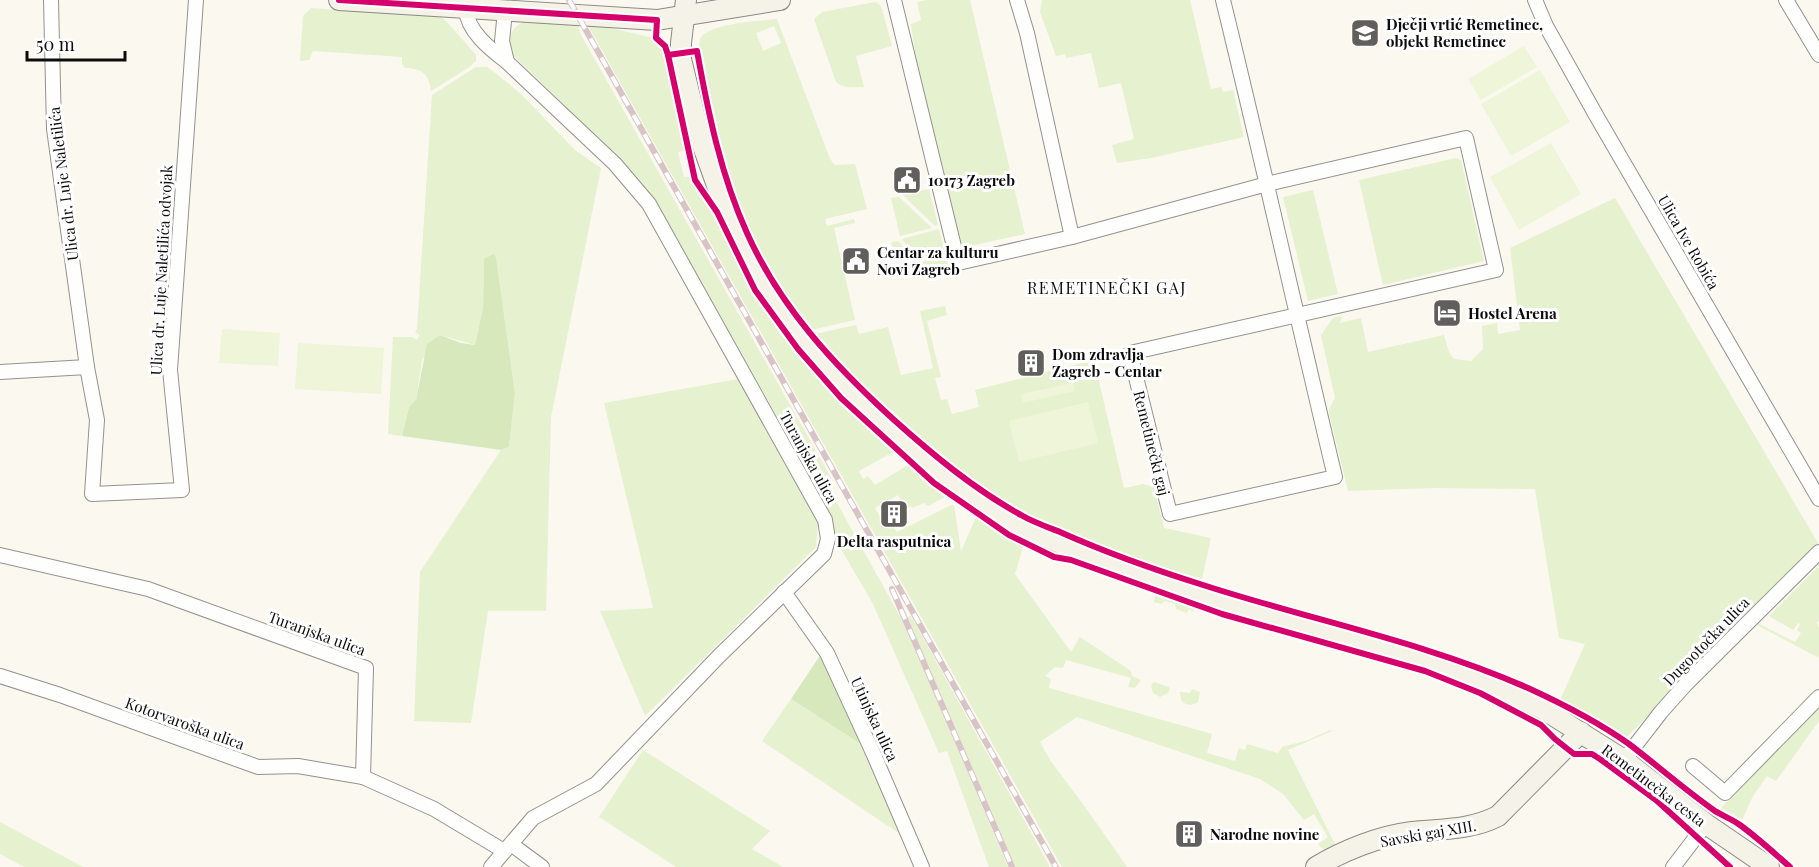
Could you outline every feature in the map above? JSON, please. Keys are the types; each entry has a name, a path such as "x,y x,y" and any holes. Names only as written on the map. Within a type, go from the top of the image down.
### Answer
{"main road":[{"path":"339,0 657,20 685,8 702,12 742,3 780,0"},
{"name":"Remetinečka cesta","path":"685,8 681,59 700,138 724,205 758,273 773,300 802,340 843,386 903,443 940,473 1011,521 1082,553 1142,575 1444,665 1494,685 1543,709 1624,760 1706,824 1769,867"},
{"name":"Savski gaj XIII.","path":"1326,865 1391,836 1470,826 1484,823 1498,816 1581,732"}],"street":[{"name":"Ulica dr. Luje Naletilića","path":"51,0 54,129 87,367"},
{"name":"Ulica dr. Luje Naletilića odvojak","path":"87,367 97,420 92,494 182,490 170,370 196,0"},
{"name":"Remetinečki gaj","path":"894,0 958,263 1072,237 1267,184 1466,138 1496,270 1297,316 1130,353 1170,514 1335,477 1297,316 1267,184 1223,0"},
{"path":"1017,0 1027,33 1072,237"},
{"name":"Ulica Ive Robića","path":"1535,0 1546,26 1597,117 1815,483 1819,499"},
{"path":"1786,0 1819,55"},
{"name":"Turanjska ulica","path":"466,9 472,29 490,49 507,62 615,164 649,204 825,520 828,539 824,554 719,656 596,784 533,818 491,867"},
{"path":"505,11 502,41 507,62"},
{"path":"0,372 87,367"},
{"name":"Dugootočka ulica","path":"1624,760 1686,684 1819,552"},
{"name":"Turanjska ulica","path":"0,555 148,590 366,668 363,777"},
{"name":"Utinjska ulica","path":"784,592 827,653 922,867"},
{"name":"Kotorvaroška ulica","path":"0,676 60,695 258,767 298,766 363,777"},
{"path":"1693,766 1725,793 1819,697"},
{"path":"363,777 434,809 542,867"},
{"path":"1673,867 1706,824"}],"green space":[{"path":"970,0 1025,234 955,249 930,137 911,24 921,20 917,2"},
{"path":"1042,0 1190,0 1211,89 1221,87 1223,92 1233,90 1244,137 1151,158 1117,163 1112,145 1134,139 1121,83 1099,88 1091,53 1066,58 1065,54 1056,56 1040,12"},
{"path":"875,2 881,6 892,46 856,56 864,87 842,86 836,82 814,19 822,12"},
{"path":"311,8 441,17 476,55 476,61 431,91 424,73 416,69 405,68 402,64 402,57 313,51 309,60 300,61 303,16"},
{"path":"777,19 830,159 835,165 855,164 867,209 825,219 827,226 854,219 855,223 834,228 855,320 811,330 767,264 740,210 721,152 699,45 702,36 717,28","holes":["774,26 781,43 763,51 756,33"]},
{"path":"524,22 577,23 581,35 833,481 827,485 907,629 1008,867 989,867 947,751 939,753 873,604 841,549 829,516 800,456 651,197 640,181 619,159 511,53 509,43 511,34 519,24"},
{"path":"586,22 653,38 663,47 685,151 678,152 684,177 691,176 695,186 712,209 755,296 785,339 837,398 895,451 859,471 863,479 868,476 875,485 908,465 945,497 928,506 924,503 906,509 898,495 875,508 885,525 890,522 897,532 954,505 961,551 977,515 1023,547 1015,574 1071,652 1080,637 1131,671 1132,676 1141,680 1135,688 1128,687 1131,678 1066,660 1063,668 1055,667 1045,676 1051,679 1049,688 1212,734 1207,753 1235,761 1239,748 1245,750 1247,744 1278,753 1282,747 1332,731 1288,750 1336,846 1325,851 1318,844 1328,837 1314,814 1304,820 1283,794 1260,779 1077,717 1040,742 1050,760 1127,867 1062,867"},
{"path":"1524,46 1537,67 1481,100 1468,79"},
{"path":"476,67 487,67 498,75 522,95 575,150 601,168 551,417 546,611 488,611 471,723 414,721 420,572 501,450 509,447 515,392 496,257 484,259 483,308 475,345 440,335 422,360 416,401 409,407 402,436 388,434 393,337 412,337 417,340 420,335 415,332 432,95"},
{"path":"1540,70 1570,122 1511,156 1481,104"},
{"path":"1551,143 1581,194 1519,230 1490,177"},
{"path":"1456,158 1461,160 1484,261 1383,285 1359,180"},
{"path":"929,189 938,225 935,226 903,195"},
{"path":"1313,190 1338,294 1308,301 1283,197"},
{"path":"899,197 932,228 900,236 891,198"},
{"path":"1615,198 1818,543 1625,739 1560,700 1585,644 1559,638 1535,489 1433,488 1348,491 1329,413 1335,398 1321,335 1333,318 1342,316 1340,323 1361,318 1368,352 1444,335 1449,352 1454,359 1471,361 1483,349 1482,326 1497,323 1498,334 1520,330 1510,248"},
{"path":"939,229 949,268 917,276 911,251 902,239"},
{"path":"898,241 909,253 895,256 891,242"},
{"path":"493,254 496,257 515,393 509,447 501,450 402,436 409,407 416,400 427,344 440,335 461,343 475,345 483,308 484,259"},
{"path":"945,306 947,315 927,321 941,377 935,378 941,400 947,399 952,414 979,407 975,390 1094,360 1124,488 1143,484 1154,487 1164,528 1211,538 1202,579 1101,549 1071,537 988,490 913,431 851,373 815,334 856,325 859,334 888,327 901,375 933,368 920,311"},
{"path":"222,329 280,333 278,366 219,363"},
{"path":"298,343 384,348 381,394 295,389"},
{"path":"738,379 818,523 816,547 645,716 600,611 653,608 604,403"},
{"path":"1073,383 1075,391 1023,403 1021,394"},
{"path":"1088,402 1098,443 1019,462 1009,421"},
{"path":"1819,566 1819,621 1817,623 1819,658 1755,624 1795,642 1801,633 1797,630 1800,624 1798,623 1793,630 1769,616"},
{"path":"1155,595 1205,612 1194,610 1191,613 1192,610 1189,609 1187,613 1176,609 1175,604 1165,601 1161,604 1154,602"},
{"path":"911,616 1050,867 1015,867 907,617"},
{"path":"823,651 867,748 791,699"},
{"path":"1154,682 1169,687 1168,693 1160,697 1153,693 1151,686"},
{"path":"1192,689 1200,692 1198,702 1191,705 1181,700 1180,692 1190,693"},
{"path":"791,699 867,748 900,834 762,741"},
{"path":"1819,708 1819,721 1776,781 1767,776 1753,796 1742,820 1721,808"},
{"path":"643,750 770,831 752,849 783,867 676,867 599,817"},
{"path":"0,822 83,867 24,867 0,854"}],"railway":[{"path":"569,0 1056,867"},
{"path":"892,589 1012,867"}],"cycle path":[{"path":"339,0 657,20 656,38 665,46 668,55 695,180 717,212 755,290 798,349 841,398 934,483 1009,535 1054,557 1071,560 1222,614 1425,671 1480,693 1541,725 1574,754 1592,754 1600,759 1656,800 1730,867"},
{"path":"668,55 697,51 716,144 730,189 747,233 775,286 810,334 850,378 923,446 970,483 1030,520 1131,561 1244,598 1449,657 1541,694 1593,721 1629,744 1704,803 1747,830 1790,867"}],"place":[{"name":"Dječji vrtić Remetinec, objekt Remetinec","path":"1365,33"},
{"name":"10173 Zagreb","path":"907,180"},
{"name":"Centar za kulturu Novi Zagreb","path":"856,261"},
{"name":"Hostel Arena","path":"1447,313"},
{"name":"Dom zdravlja Zagreb - Centar","path":"1031,363"},
{"name":"Delta rasputnica","path":"894,514"},
{"name":"Narodne novine","path":"1189,834"}],"district":[{"name":"REMETINEČKI GAJ","path":"1107,287"}]}
